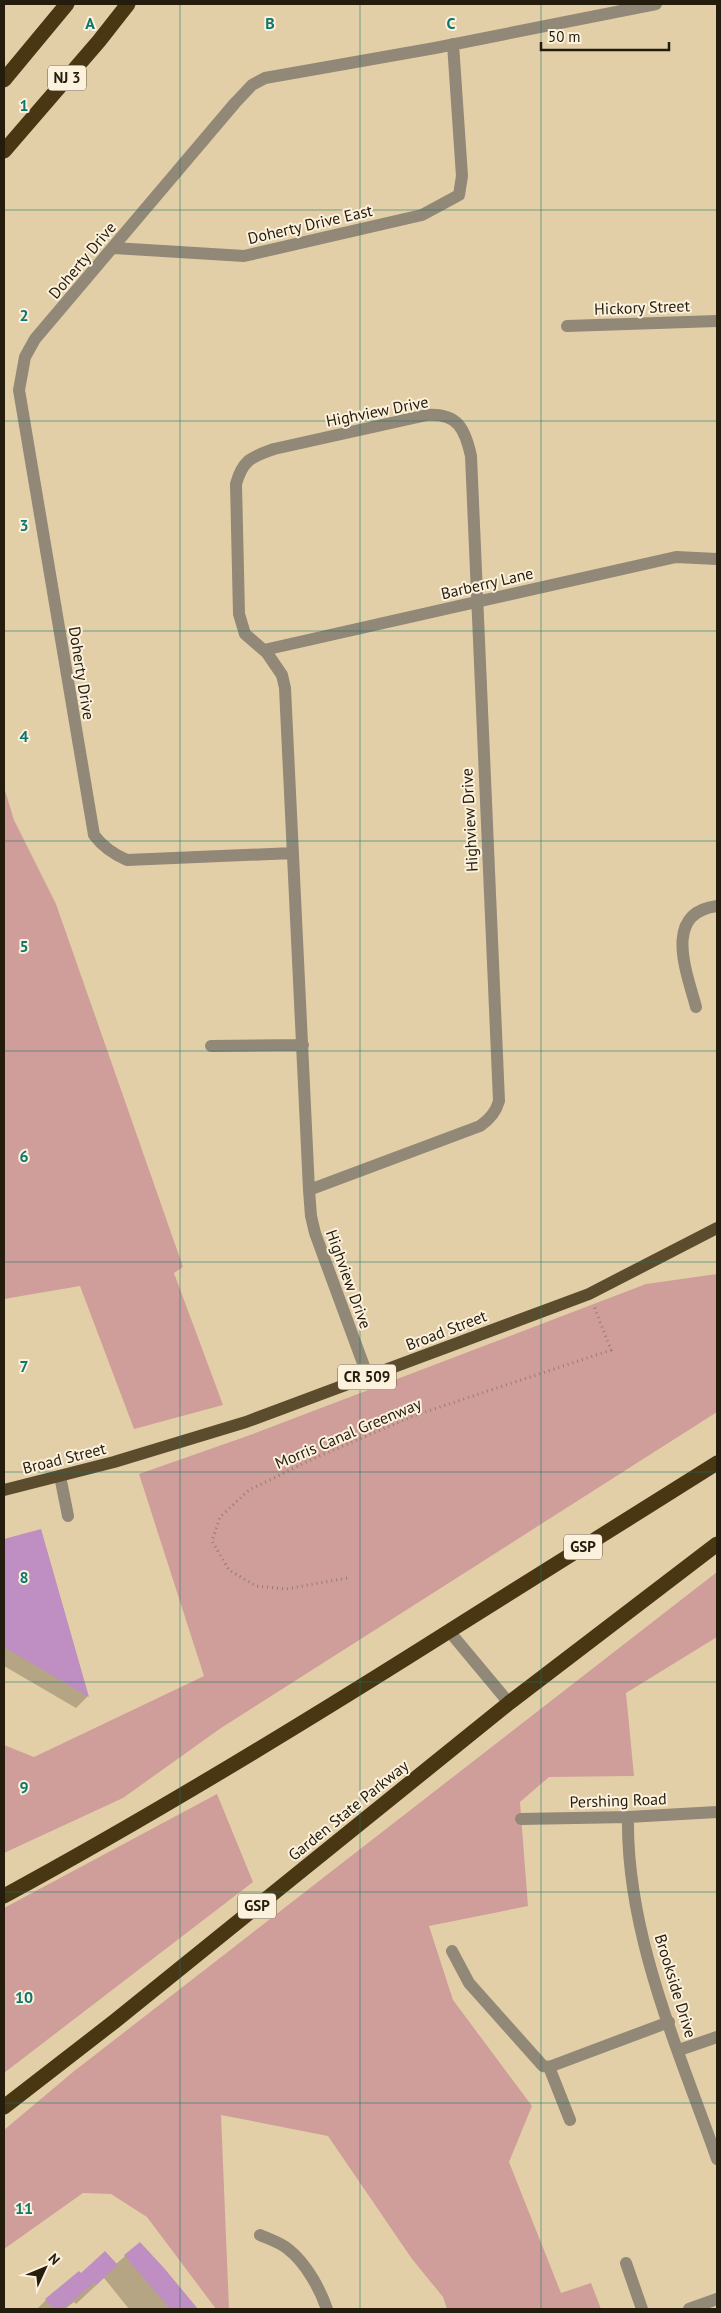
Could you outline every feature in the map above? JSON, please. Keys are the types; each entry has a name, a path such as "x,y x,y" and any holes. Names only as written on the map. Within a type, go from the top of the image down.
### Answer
{"highway":[{"path":"4,80 67,4"},
{"name":"NJ 3","path":"4,151 99,41 128,4"},
{"name":"GSP","path":"4,1896 231,1768 386,1673 449,1631 717,1463"},
{"name":"Garden State Parkway","path":"4,2107 115,2021 509,1703 717,1544"}],"main road":[{"name":"Broad Street","path":"4,1490 114,1462 246,1422 589,1294 717,1228"}],"street":[{"name":"Doherty Drive","path":"293,853 127,860 114,854 94,835 19,390 25,356 35,339 235,103 265,78 656,4"},
{"name":"Doherty Drive East","path":"114,248 244,256 422,215 459,195 462,176 452,44"},
{"name":"Hickory Street","path":"567,326 717,321"},
{"name":"Highview Drive","path":"309,1190 480,1126 487,1121 497,1108 500,1090 483,774 471,456 463,429 448,417 427,415 284,447 257,455 247,461 240,470 236,484 239,614 245,634 264,650 282,675 285,688 309,1190 311,1216 314,1233 368,1377"},
{"name":"Barberry Lane","path":"264,650 676,557 717,559"},
{"path":"696,1006 681,946 685,929 691,918 706,907 717,906"},
{"path":"212,1046 302,1045"},
{"path":"60,1476 68,1516"},
{"path":"449,1631 509,1703"},
{"name":"Pershing Road","path":"521,1819 628,1817 717,1812"},
{"name":"Brookside Drive","path":"628,1817 628,1844 633,1885 647,1958 717,2160"},
{"path":"452,1951 468,1983 543,2066 549,2067 669,2022"},
{"path":"679,2050 717,2037"},
{"path":"549,2067 570,2120"},
{"path":"260,2235 288,2249 305,2268 327,2309"},
{"path":"626,2263 642,2309"},
{"path":"689,2309 717,2299"}],"path":[{"name":"Morris Canal Greenway","path":"347,1578 286,1589 256,1586 229,1570 212,1541 220,1517 249,1490 317,1457 416,1415 611,1350 589,1294"}],"shaded area":[{"path":"4,787 14,820 56,904 183,1267 174,1273 223,1405 134,1429 80,1286 4,1299"},
{"path":"717,1274 717,1412 221,1728 123,1798 4,1853 4,1745 34,1757 204,1676 139,1474 253,1434 646,1284"},
{"path":"717,1572 717,1637 626,1693 634,1776 549,1777 520,1802 528,1906 429,1926 453,2000 532,2106 509,2162 561,2293 591,2283 601,2309 447,2309 443,2297 412,2259 328,2136 221,2115 229,2309 216,2309 147,2217 111,2194 83,2193 4,2249 4,2130 73,2072"},
{"path":"217,1794 253,1882 4,2073 4,1908"}],"building":[{"path":"41,1529 89,1697 4,1647 4,1539"},
{"path":"140,2242 198,2309 170,2309 124,2255"},
{"path":"105,2251 118,2265 96,2285 94,2283 63,2309 54,2309 45,2299 79,2271 81,2273"}]}
